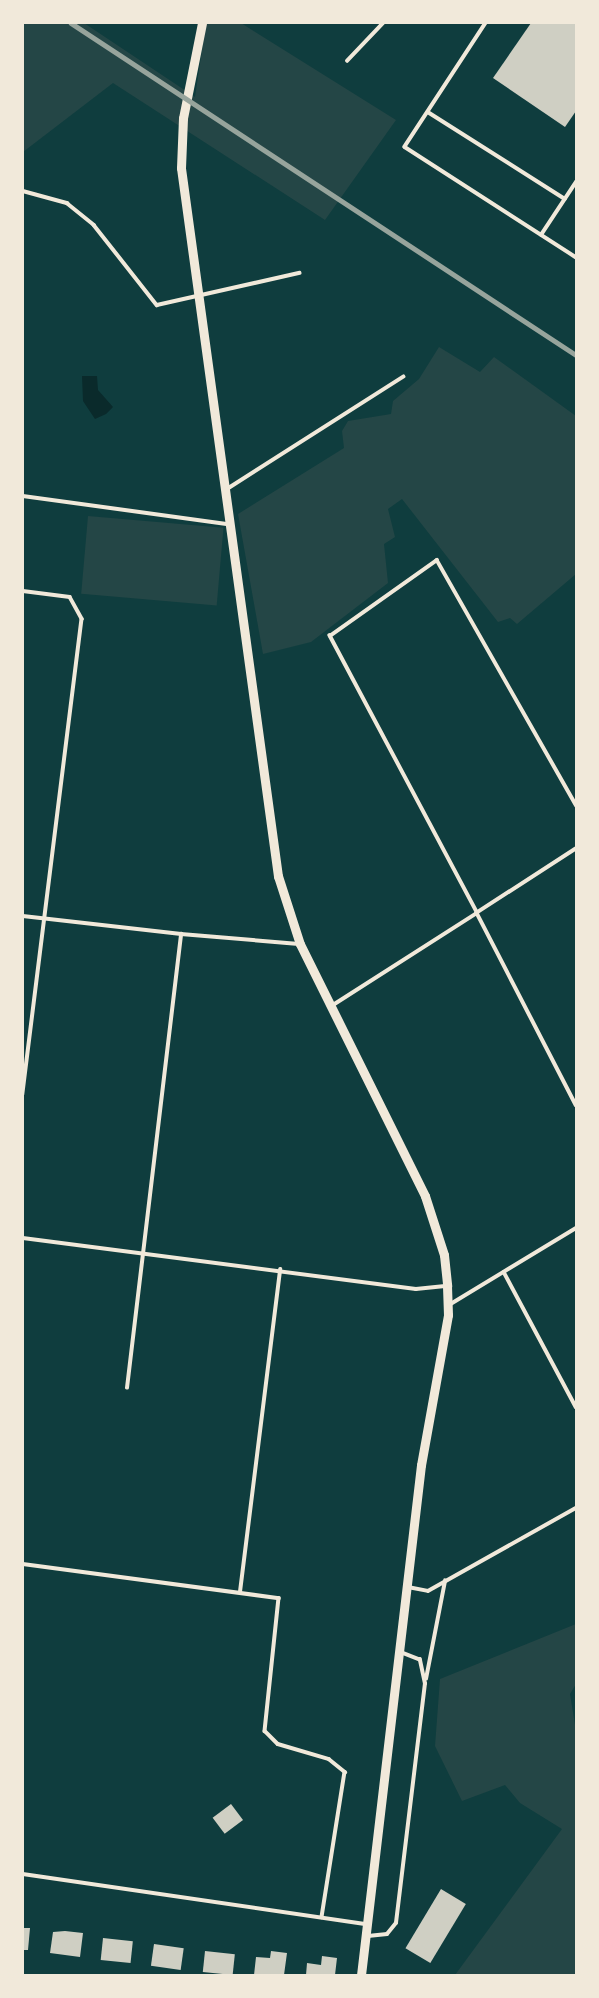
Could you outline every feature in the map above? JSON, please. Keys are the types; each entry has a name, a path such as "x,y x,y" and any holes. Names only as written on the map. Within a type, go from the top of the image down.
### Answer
{"street":[{"path":"202,23 183,118 181,168 278,876 300,944 425,1196 444,1255 447,1286 448,1306 421,1465 361,1975"}],"lane":[{"path":"347,61 383,23"},
{"path":"486,23 405,147 576,257"},
{"path":"428,112 565,200"},
{"path":"541,235 576,181"},
{"path":"23,191 67,203 94,225 158,305 198,293 299,273"},
{"path":"224,491 403,377"},
{"path":"23,496 228,524"},
{"path":"576,805 438,560 330,636 576,1105"},
{"path":"23,591 70,597 82,619 23,1094"},
{"path":"331,1006 576,849"},
{"path":"23,916 300,944"},
{"path":"127,1388 181,934"},
{"path":"448,1306 576,1228"},
{"path":"23,1238 281,1269 416,1289 447,1286"},
{"path":"240,1592 281,1269"},
{"path":"504,1272 576,1407"},
{"path":"407,1587 428,1591 576,1508"},
{"path":"23,1564 279,1598 265,1731 278,1744 328,1759 345,1772 322,1917"},
{"path":"366,1936 387,1934 396,1923 425,1684 445,1581"},
{"path":"399,1652 421,1660 425,1684"},
{"path":"23,1874 368,1924"}],"shaded area":[{"path":"23,23 84,23 195,97 206,23 241,23 396,120 325,220 113,83 23,152"},
{"path":"439,347 480,372 494,357 576,416 576,574 517,624 510,618 498,622 402,499 388,509 395,537 384,544 388,583 311,642 263,654 238,514 344,448 342,431 348,421 391,414 393,401 419,379"},
{"path":"82,376 97,376 98,390 113,407 106,414 95,419 83,401"},
{"path":"88,516 223,528 217,606 81,594"},
{"path":"576,1624 576,1684 570,1694 576,1731 576,1975 455,1975 562,1829 520,1803 505,1785 462,1801 435,1746 440,1679"}],"building":[{"path":"531,23 576,23 576,111 565,127 493,78"},
{"path":"231,1804 243,1820 225,1834 213,1818"},
{"path":"441,1889 466,1904 430,1963 405,1948"},
{"path":"23,1928 30,1928 28,1950 23,1950"},
{"path":"53,1932 83,1933 80,1957 50,1953"},
{"path":"103,1938 133,1941 131,1963 101,1960"},
{"path":"154,1944 184,1948 181,1970 151,1966"},
{"path":"205,1951 235,1954 233,1975 203,1972"},
{"path":"271,1951 287,1953 284,1975 254,1975 256,1957 270,1958"},
{"path":"322,1956 337,1958 335,1975 306,1975 307,1963 321,1965"}],"railway":[{"path":"71,23 576,355"}]}
